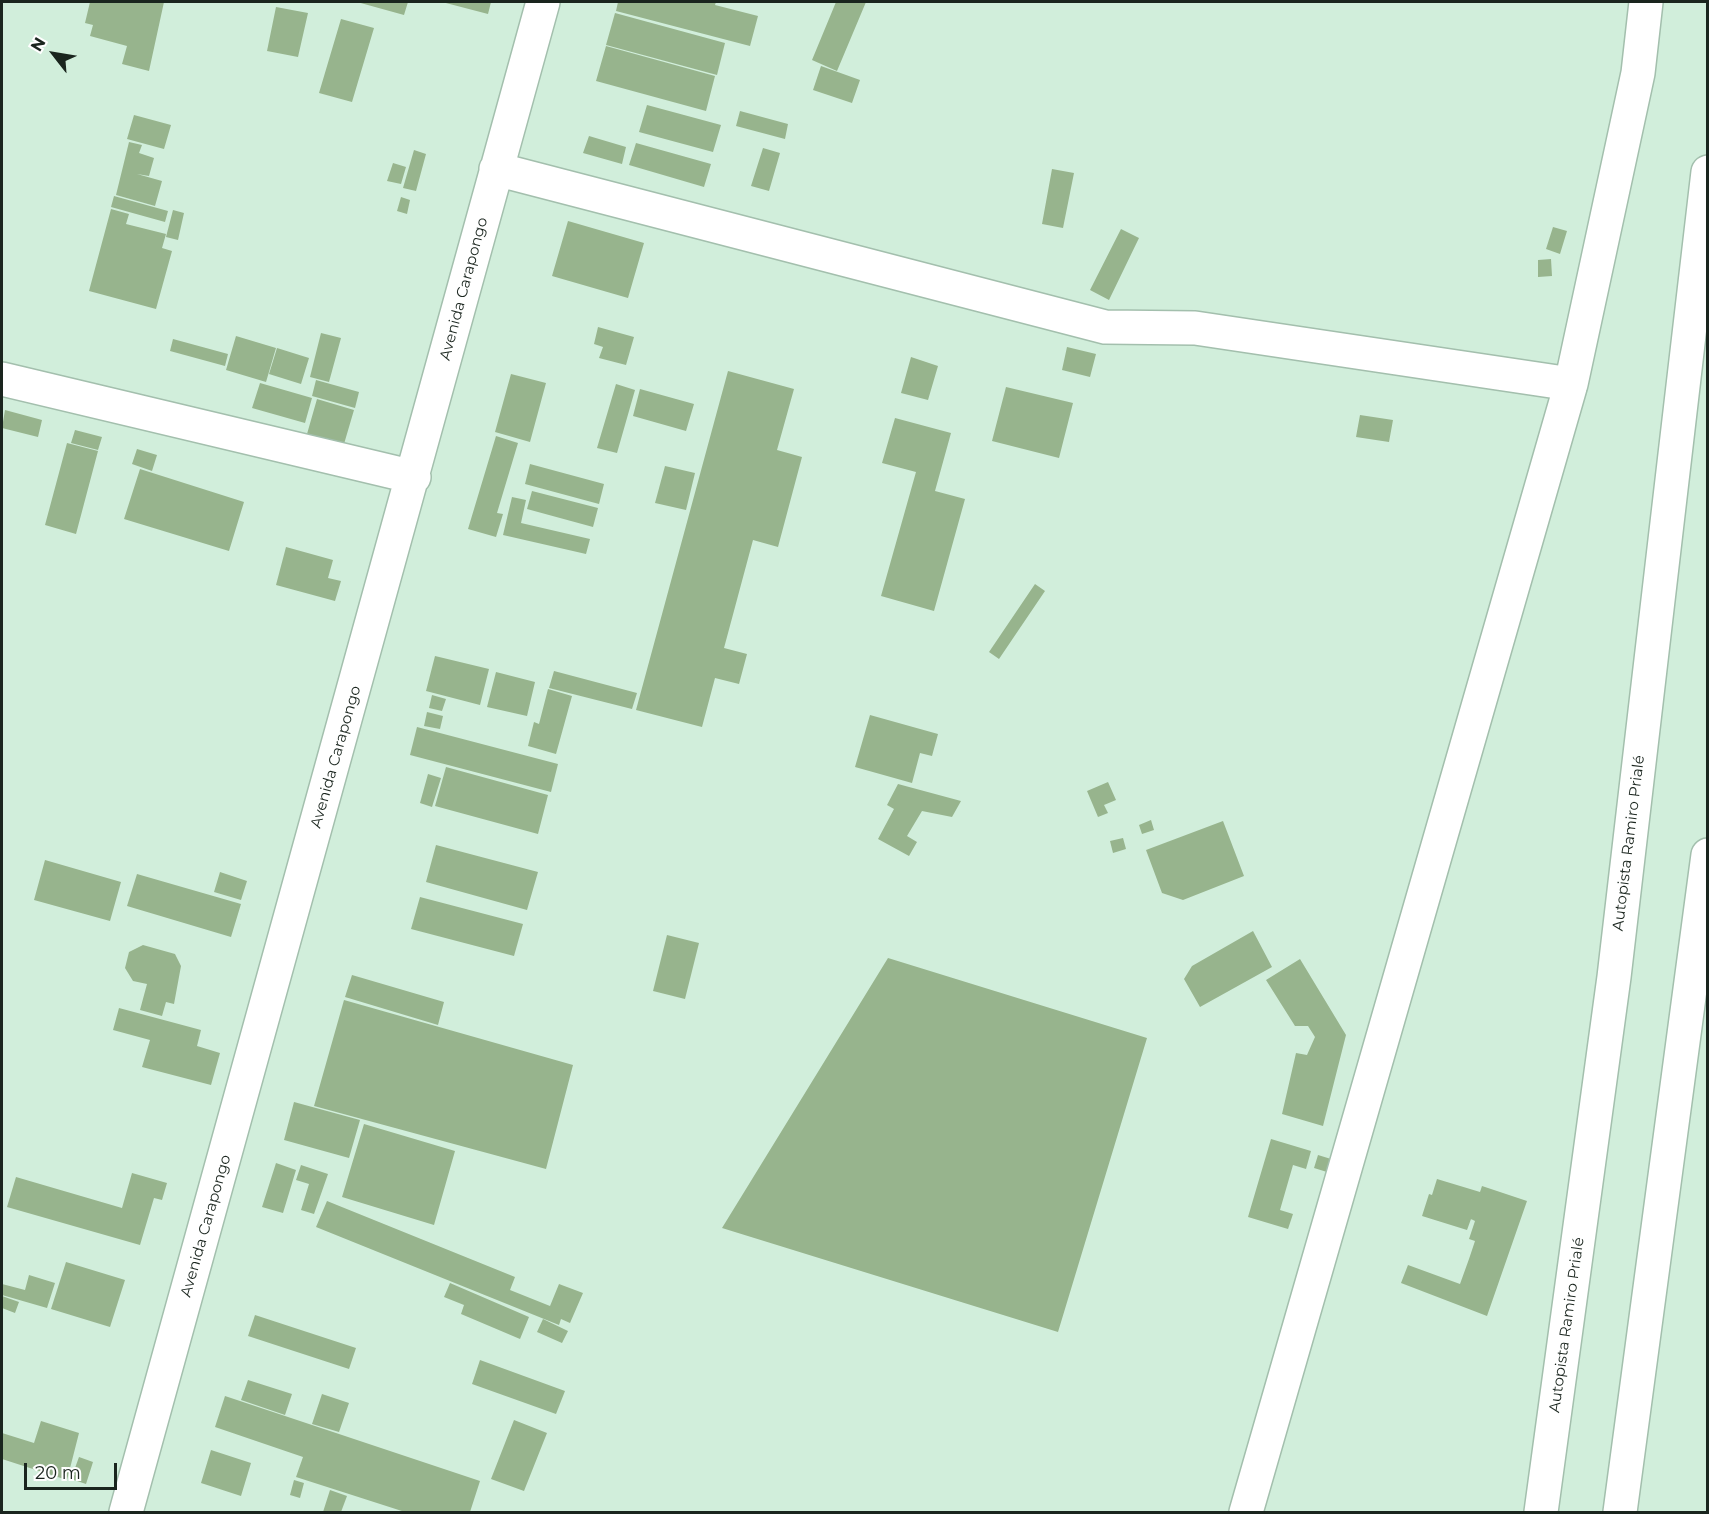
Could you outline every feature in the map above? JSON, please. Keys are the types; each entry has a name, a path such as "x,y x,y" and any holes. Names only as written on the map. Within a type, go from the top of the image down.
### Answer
{"main road":[{"name":"Avenida Carapongo","path":"126,1512 414,477 543,2"},
{"path":"1246,1512 1571,384 1638,73 1647,2"},
{"path":"496,169 1106,327 1195,328 1571,384"},
{"name":"Autopista Ramiro Prialé","path":"1541,1512 1614,977 1707,172"},
{"path":"2,379 414,477"},
{"path":"1620,1512 1707,855"}],"building":[{"path":"90,2 164,2 149,71 122,64 127,46 90,36 93,25 85,23"},
{"path":"357,2 408,2 404,15"},
{"path":"442,2 491,2 488,14"},
{"path":"618,2 716,2 715,5 758,16 750,46 616,11"},
{"path":"836,2 866,2 837,71 812,60"},
{"path":"276,7 308,13 298,57 267,51"},
{"path":"615,13 725,43 717,75 606,45"},
{"path":"341,19 374,28 352,102 319,93"},
{"path":"606,46 715,76 706,111 596,81"},
{"path":"821,66 860,80 852,103 813,90"},
{"path":"647,105 721,125 713,152 639,132"},
{"path":"740,111 788,124 785,139 736,126"},
{"path":"134,115 171,125 164,149 127,139"},
{"path":"589,136 626,147 622,164 583,153"},
{"path":"129,142 142,145 139,153 154,158 149,176 137,174 162,181 155,206 116,195"},
{"path":"636,143 711,164 704,187 629,165"},
{"path":"763,148 780,153 769,191 751,186"},
{"path":"414,150 426,154 416,191 403,188"},
{"path":"393,163 406,167 401,184 387,181"},
{"path":"1052,169 1074,173 1063,228 1042,224"},
{"path":"114,196 168,211 165,222 111,207"},
{"path":"401,197 410,200 407,214 397,211"},
{"path":"111,209 129,214 126,224 166,234 162,248 172,251 156,309 89,291"},
{"path":"173,210 184,213 178,240 166,237"},
{"path":"568,221 644,243 628,298 552,276"},
{"path":"1553,227 1567,231 1560,254 1546,249"},
{"path":"1121,229 1139,238 1109,300 1090,290"},
{"path":"1551,259 1552,276 1538,277 1538,260"},
{"path":"598,327 634,337 626,365 599,358 603,347 594,344"},
{"path":"321,333 341,338 329,382 310,377"},
{"path":"236,336 276,348 266,382 226,370"},
{"path":"173,339 228,354 225,366 170,351"},
{"path":"1067,347 1096,354 1090,377 1062,370"},
{"path":"277,348 309,358 301,384 269,374"},
{"path":"911,357 938,366 928,400 901,393"},
{"path":"728,371 794,389 777,450 802,457 778,547 753,540 724,648 747,654 739,684 715,678 702,727 636,710"},
{"path":"511,374 546,383 530,442 495,432"},
{"path":"316,380 359,392 355,408 312,396"},
{"path":"260,383 312,398 305,423 252,408"},
{"path":"616,384 635,390 617,453 597,448"},
{"path":"1006,387 1073,403 1059,458 992,441"},
{"path":"640,389 694,404 686,431 633,416"},
{"path":"317,399 354,410 344,444 307,434"},
{"path":"5,410 42,420 38,437 2,428"},
{"path":"1360,415 1393,420 1389,442 1356,437"},
{"path":"895,418 951,433 935,491 965,499 934,611 881,596 916,472 882,463"},
{"path":"75,430 102,437 98,450 71,443"},
{"path":"496,436 518,443 497,513 503,514 496,537 468,529"},
{"path":"67,443 98,451 76,534 45,525"},
{"path":"137,449 157,455 152,471 132,464"},
{"path":"530,464 604,484 599,504 525,484"},
{"path":"665,466 695,473 686,510 655,503"},
{"path":"140,469 244,502 229,551 124,519"},
{"path":"532,491 598,508 593,527 527,509"},
{"path":"512,497 526,500 521,523 590,539 586,554 503,535"},
{"path":"286,547 333,560 328,578 341,581 335,601 276,585"},
{"path":"1035,584 1045,591 999,659 989,652"},
{"path":"435,656 489,669 480,705 426,691"},
{"path":"554,671 637,693 632,709 549,688"},
{"path":"496,672 535,682 527,716 487,707"},
{"path":"548,689 572,696 556,754 528,746 534,722 539,724"},
{"path":"432,695 446,699 442,711 429,708"},
{"path":"427,712 443,716 440,729 424,726"},
{"path":"870,715 938,734 932,756 920,753 912,783 855,767"},
{"path":"417,727 558,764 551,792 410,755"},
{"path":"446,767 548,795 538,834 435,806"},
{"path":"428,774 441,778 432,807 420,803"},
{"path":"1108,782 1116,800 1104,805 1108,813 1098,817 1087,791"},
{"path":"898,784 961,801 952,817 922,811 907,836 917,842 909,856 878,839 894,809 887,805"},
{"path":"1151,820 1154,830 1142,834 1139,825"},
{"path":"1223,821 1244,876 1183,900 1162,893 1146,850"},
{"path":"1123,838 1126,849 1113,853 1110,841"},
{"path":"436,845 538,872 527,910 426,882"},
{"path":"45,860 121,882 110,921 34,900"},
{"path":"220,872 247,881 241,900 214,892"},
{"path":"137,874 241,904 231,937 127,906"},
{"path":"420,897 523,924 514,956 411,929"},
{"path":"1253,931 1272,967 1200,1007 1184,979 1192,966"},
{"path":"667,935 699,943 685,999 653,991"},
{"path":"143,945 175,954 181,966 174,1004 166,1002 162,1016 140,1010 147,984 133,981 125,968 129,952"},
{"path":"888,958 1147,1038 1058,1332 722,1228"},
{"path":"1300,959 1346,1035 1323,1126 1282,1114 1296,1053 1307,1055 1315,1037 1308,1026 1295,1026 1266,980"},
{"path":"352,975 444,1002 438,1025 345,997"},
{"path":"344,1000 573,1065 546,1169 314,1106"},
{"path":"119,1008 201,1030 197,1046 220,1053 211,1085 142,1067 150,1040 113,1030"},
{"path":"294,1102 360,1120 349,1158 284,1140"},
{"path":"364,1124 455,1151 434,1225 342,1197"},
{"path":"1271,1139 1311,1151 1306,1169 1293,1165 1280,1210 1293,1214 1288,1229 1248,1217"},
{"path":"1318,1155 1331,1159 1327,1172 1314,1168"},
{"path":"276,1163 296,1170 283,1213 262,1207"},
{"path":"301,1165 328,1174 314,1214 301,1210 309,1184 296,1180"},
{"path":"132,1173 167,1183 162,1200 154,1198 140,1245 7,1207 16,1177 122,1208"},
{"path":"1437,1179 1480,1192 1482,1186 1527,1201 1487,1316 1401,1283 1408,1265 1460,1284 1469,1259 1475,1241 1469,1239 1475,1221 1471,1219 1467,1230 1422,1216"},
{"path":"327,1201 515,1277 510,1290 550,1306 559,1284 583,1293 570,1323 561,1319 559,1325 316,1227"},
{"path":"66,1262 125,1280 110,1327 51,1309"},
{"path":"29,1275 55,1283 47,1308 2,1295 2,1284 25,1290"},
{"path":"450,1283 529,1317 520,1339 461,1314 464,1305 444,1297"},
{"path":"2,1296 19,1302 15,1313 2,1308"},
{"path":"255,1315 356,1348 349,1369 248,1336"},
{"path":"543,1319 568,1331 562,1343 537,1332"},
{"path":"480,1360 565,1391 556,1414 472,1384"},
{"path":"248,1380 292,1394 285,1415 241,1400"},
{"path":"322,1394 349,1403 339,1432 312,1424"},
{"path":"225,1396 480,1481 470,1512 405,1512 296,1477 303,1457 215,1427"},
{"path":"514,1420 547,1433 524,1491 491,1479"},
{"path":"41,1421 79,1433 67,1480 2,1459 2,1433 34,1443"},
{"path":"211,1450 251,1463 241,1496 201,1483"},
{"path":"79,1457 93,1462 86,1484 71,1479"},
{"path":"294,1480 304,1483 300,1498 290,1495"},
{"path":"330,1490 347,1496 341,1512 323,1512"}]}
